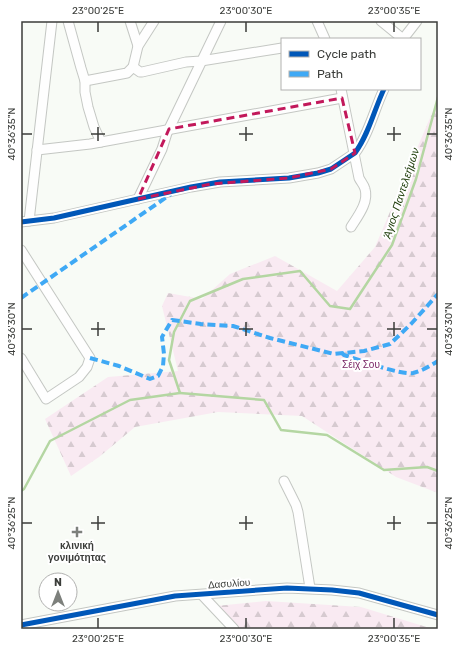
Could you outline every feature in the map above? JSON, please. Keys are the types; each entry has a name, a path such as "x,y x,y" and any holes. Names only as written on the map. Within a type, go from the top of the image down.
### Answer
{"street":[{"path":"52,21 37,150 25,222 54,218 179,189 211,184 277,179 318,173 332,169 355,153 367,132 384,90"},
{"path":"68,21 85,81 85,92 88,107 94,127 101,142"},
{"path":"130,21 138,46"},
{"path":"85,81 124,74 130,71 133,67 138,46 154,21"},
{"path":"138,199 160,153 169,129 221,21"},
{"path":"317,21 325,38"},
{"path":"381,21 402,38"},
{"path":"404,38 416,21"},
{"path":"133,67 142,72 186,62 281,48"},
{"path":"37,150 101,142 341,94 349,122 360,178 366,195 363,207 351,227"},
{"path":"21,250 90,358 88,367 80,377 46,399 21,358"},
{"path":"284,481 298,512 310,588"},
{"name":"Δασυλίου","path":"21,625 175,596 287,588 310,588 359,593 438,615"},
{"path":"202,595 234,629"}],"highlighted area":[{"path":"342,98 355,153 331,169 289,178 211,184 138,199 169,129"}],"green space":[{"name":"Σέιχ Σου","path":"438,99 438,493 396,477 302,416 218,412 135,427 99,457 71,476 45,419 108,377 178,371 162,306 168,293 202,299 230,274 275,256 337,291 375,247"},
{"path":"266,601 361,607 433,629 238,629 216,606"}],"waterway":[{"name":"Άγιος Παντελεήμων","path":"21,491 24,489 50,441 130,400 180,393 169,360 174,332 190,301 243,279 300,271 330,306 350,309 392,245 416,179 438,97"},
{"path":"180,393 264,400 281,430 327,435 384,470 427,467 438,471"}],"marked path":[{"path":"21,298 171,194"},
{"path":"90,358 119,366 150,379 158,376 163,366 164,354 162,337 172,320 233,326 270,338 334,354 364,351 390,344 411,324 438,294"},
{"path":"342,353 379,367 407,373 420,371 438,361"}],"cycle path":[{"path":"21,222 54,218 191,187 220,182 289,178 331,169 355,153 360,146 384,90"},
{"path":"21,625 175,596 287,588 359,593 438,615"}],"place":[{"name":"κλινική γονιμότητας","path":"77,532"}]}
